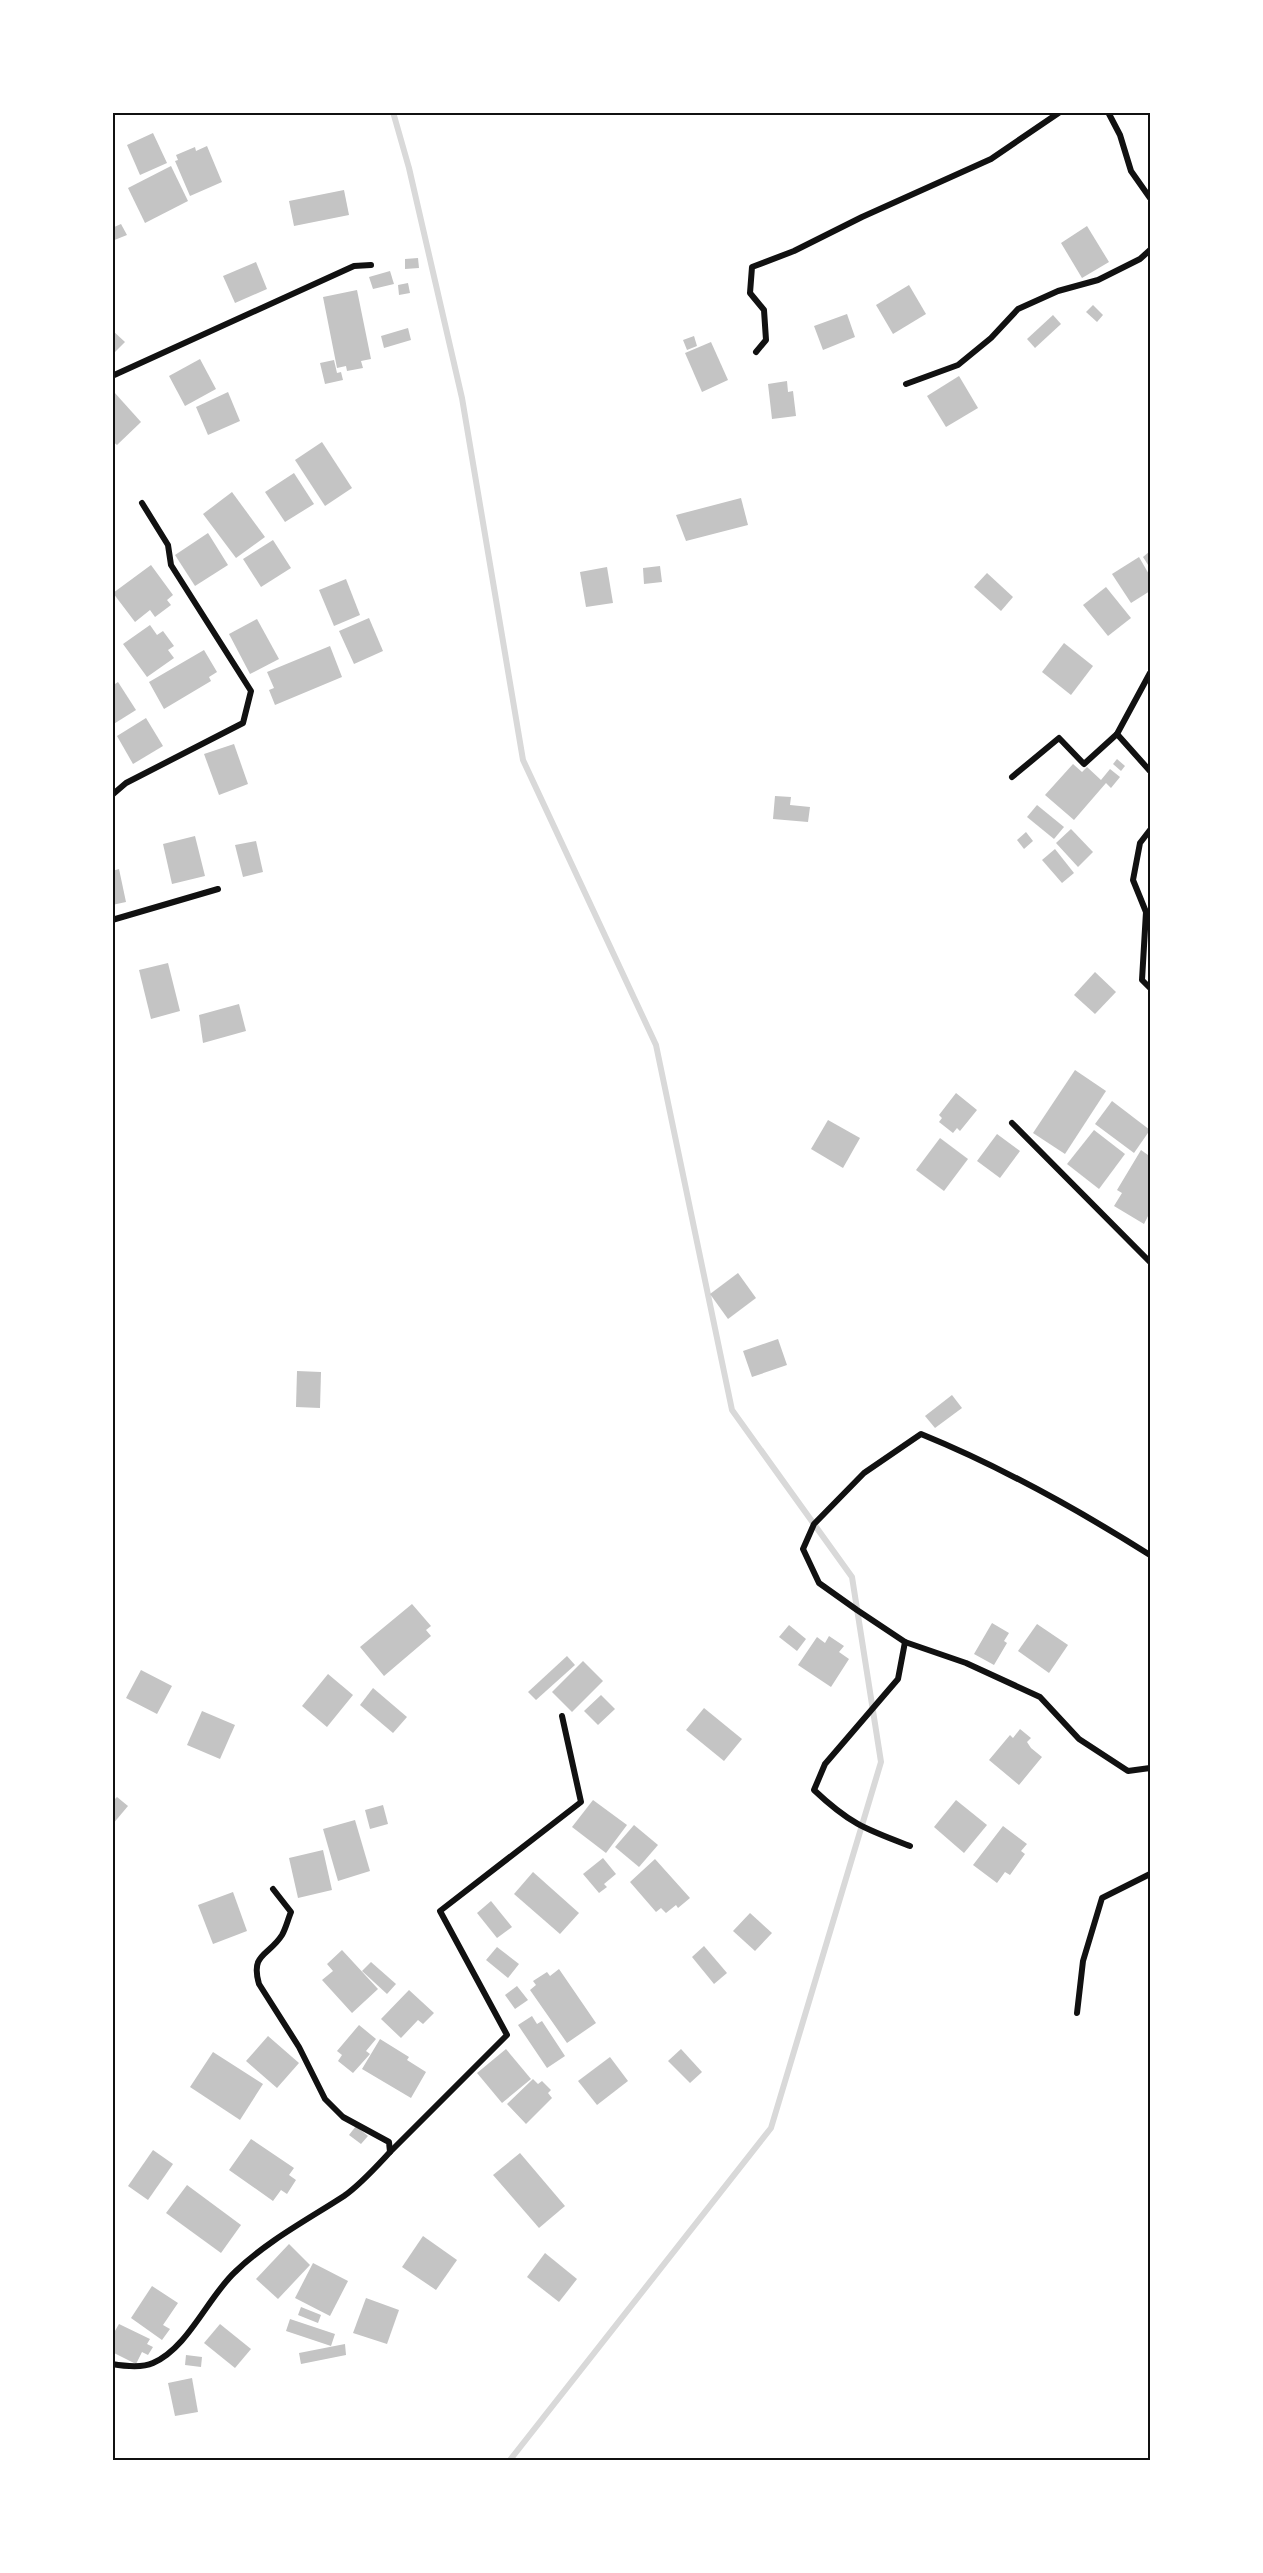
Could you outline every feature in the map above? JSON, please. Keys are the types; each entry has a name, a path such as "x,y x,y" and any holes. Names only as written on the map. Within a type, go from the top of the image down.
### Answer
{"street":[{"path":"756,352 765,340 764,310 750,293 752,267 794,251 862,217 991,159 1060,112"},
{"path":"1108,112 1120,135 1131,171 1150,198"},
{"path":"906,384 958,365 991,338 1018,309 1058,291 1098,280 1140,259 1150,250"},
{"path":"112,376 354,266 371,265"},
{"path":"112,795 126,783 243,723 251,691 171,565 168,545 142,503"},
{"path":"1012,777 1059,738 1084,764 1117,734 1150,673"},
{"path":"1117,734 1150,771"},
{"path":"1150,830 1140,843 1132,880 1146,912 1142,980 1150,988"},
{"path":"112,920 218,889"},
{"path":"1012,1123 1150,1262"},
{"path":"1150,1555 1089,1517 983,1459 921,1434 864,1473 814,1524 803,1549 819,1583 905,1642 966,1664 1040,1697 1080,1738 1128,1771 1150,1768"},
{"path":"905,1642 898,1679 825,1764 814,1790 843,1816 861,1828 910,1846"},
{"path":"112,2364 123,2366 153,2364 174,2349 234,2272 286,2232 345,2195 369,2175 390,2151 507,2035 440,1911 581,1802 562,1716"},
{"path":"1077,2013 1083,1961 1102,1898 1150,1874"},
{"path":"273,1889 291,1912 281,1937 259,1957 256,1973 259,1984 299,2048 324,2099 343,2117 388,2142 390,2151"}],"building":[{"path":"153,133 167,163 140,175 127,145"},
{"path":"207,146 222,182 190,196 175,161 178,160 176,155 195,147 196,151"},
{"path":"171,166 188,201 145,223 128,188"},
{"path":"344,190 349,215 294,226 289,201"},
{"path":"121,224 127,235 112,241 112,228"},
{"path":"1087,226 1109,262 1082,278 1061,243"},
{"path":"418,258 419,268 405,269 405,259"},
{"path":"256,262 267,289 235,303 223,276"},
{"path":"390,271 394,284 373,289 369,277"},
{"path":"408,283 410,293 399,295 398,285"},
{"path":"909,285 926,314 893,334 876,305"},
{"path":"357,290 371,359 361,361 363,368 347,371 346,366 337,368 323,297"},
{"path":"1093,305 1103,315 1097,322 1086,312"},
{"path":"847,314 855,337 823,350 814,326"},
{"path":"1053,315 1061,324 1035,348 1027,339"},
{"path":"408,328 411,340 384,348 381,336"},
{"path":"112,330 125,342 112,355"},
{"path":"694,336 697,346 687,350 683,340"},
{"path":"711,342 728,380 702,392 685,353"},
{"path":"200,359 216,389 185,406 169,376"},
{"path":"334,360 337,373 341,372 343,380 325,384 320,363"},
{"path":"959,376 978,408 946,427 927,396"},
{"path":"787,381 788,392 793,391 796,416 772,419 768,384"},
{"path":"114,392 141,422 117,445 112,441"},
{"path":"228,392 240,421 208,435 196,407"},
{"path":"322,442 352,488 325,506 295,460"},
{"path":"294,473 314,504 285,522 265,492"},
{"path":"232,492 265,537 236,558 203,514"},
{"path":"741,498 748,525 686,541 676,515"},
{"path":"208,533 228,565 195,586 175,555"},
{"path":"273,540 291,568 261,587 243,559"},
{"path":"1150,551 1150,568 1143,557"},
{"path":"1139,557 1150,576 1150,591 1131,603 1112,574"},
{"path":"151,565 173,595 167,600 171,605 155,617 150,610 135,622 113,593"},
{"path":"660,566 662,582 644,584 643,568"},
{"path":"607,567 613,603 586,607 580,572"},
{"path":"987,573 1013,597 1001,611 974,587"},
{"path":"346,579 360,615 334,626 319,590"},
{"path":"1106,587 1131,618 1108,636 1083,605"},
{"path":"369,618 383,651 354,664 339,631"},
{"path":"257,619 279,659 250,674 229,634"},
{"path":"150,625 157,635 163,631 174,646 168,650 174,658 147,677 123,644"},
{"path":"1064,643 1093,666 1071,695 1042,672"},
{"path":"330,646 342,677 275,705 269,690 274,688 267,672"},
{"path":"204,650 217,672 209,677 211,681 164,709 149,682"},
{"path":"118,682 136,710 112,725 112,686"},
{"path":"146,718 163,746 133,764 117,736"},
{"path":"234,744 248,784 219,795 204,754"},
{"path":"1117,759 1125,766 1121,771 1113,764"},
{"path":"1073,764 1082,772 1087,767 1101,780 1110,769 1120,777 1111,788 1106,783 1074,820 1045,795"},
{"path":"775,796 791,797 790,805 810,807 808,822 773,819"},
{"path":"1037,805 1064,827 1054,839 1027,817"},
{"path":"1071,829 1093,852 1078,867 1056,843"},
{"path":"1026,832 1033,841 1024,849 1017,840"},
{"path":"195,836 205,876 172,884 163,844"},
{"path":"256,841 263,872 243,877 235,845"},
{"path":"1055,849 1074,873 1062,883 1042,860"},
{"path":"119,869 126,902 112,905 112,871"},
{"path":"168,963 180,1011 151,1019 139,970"},
{"path":"1095,972 1116,992 1095,1014 1074,995"},
{"path":"239,1004 246,1031 203,1043 199,1015"},
{"path":"1075,1070 1106,1091 1065,1154 1033,1133"},
{"path":"956,1093 977,1110 960,1131 957,1128 953,1133 939,1122 942,1118 939,1115"},
{"path":"1112,1101 1150,1130 1134,1153 1095,1124"},
{"path":"828,1120 860,1138 843,1168 811,1149"},
{"path":"1094,1130 1125,1154 1099,1189 1067,1164"},
{"path":"997,1134 1020,1151 1000,1178 977,1161"},
{"path":"940,1138 968,1159 944,1191 916,1170"},
{"path":"1141,1150 1148,1155 1150,1151 1150,1212 1144,1224 1114,1206 1122,1193 1117,1190"},
{"path":"738,1273 756,1298 728,1319 710,1294"},
{"path":"778,1339 787,1365 752,1377 743,1351"},
{"path":"297,1371 321,1372 320,1408 296,1407"},
{"path":"952,1395 962,1408 935,1428 925,1416"},
{"path":"412,1604 431,1626 426,1630 431,1636 384,1676 360,1647"},
{"path":"992,1623 1009,1633 1004,1641 1007,1643 994,1665 974,1654"},
{"path":"1037,1624 1068,1645 1049,1673 1018,1651"},
{"path":"789,1625 806,1639 797,1651 779,1637"},
{"path":"829,1636 844,1646 839,1652 849,1659 831,1687 798,1665 817,1637 825,1643"},
{"path":"567,1656 575,1665 536,1700 528,1692"},
{"path":"583,1661 603,1681 572,1712 552,1692"},
{"path":"141,1670 172,1686 157,1714 126,1698"},
{"path":"328,1674 353,1695 327,1727 302,1706"},
{"path":"373,1688 407,1717 393,1733 360,1705"},
{"path":"601,1695 615,1709 598,1725 584,1711"},
{"path":"704,1708 742,1739 724,1761 686,1730"},
{"path":"202,1711 235,1725 220,1759 187,1745"},
{"path":"1020,1729 1031,1738 1027,1742 1031,1748 1042,1757 1019,1785 989,1760 1010,1735 1013,1738"},
{"path":"117,1797 128,1806 112,1825 112,1802"},
{"path":"593,1800 627,1825 606,1853 572,1827"},
{"path":"956,1800 987,1825 964,1853 934,1827"},
{"path":"383,1805 388,1824 370,1829 365,1810"},
{"path":"355,1820 370,1871 338,1881 323,1829"},
{"path":"634,1825 658,1845 639,1867 615,1847"},
{"path":"1003,1826 1027,1844 1021,1851 1025,1854 1010,1875 1005,1872 997,1883 973,1865"},
{"path":"323,1850 332,1890 298,1898 289,1858"},
{"path":"603,1858 616,1874 604,1884 607,1887 599,1893 583,1874"},
{"path":"655,1859 690,1898 678,1908 676,1905 666,1913 661,1908 656,1912 630,1882"},
{"path":"533,1872 579,1913 560,1934 514,1894"},
{"path":"233,1892 247,1931 213,1944 198,1905"},
{"path":"491,1901 512,1927 497,1938 477,1913"},
{"path":"750,1913 772,1933 755,1951 733,1931"},
{"path":"704,1946 727,1973 714,1984 692,1957"},
{"path":"497,1947 519,1964 508,1978 486,1960"},
{"path":"342,1950 378,1989 352,2013 322,1980 333,1971 327,1964"},
{"path":"371,1962 396,1984 387,1994 362,1971"},
{"path":"559,1969 596,2023 567,2043 530,1990 536,1985 533,1981 547,1972 550,1976"},
{"path":"517,1986 528,2000 515,2009 505,1995"},
{"path":"409,1990 434,2013 423,2024 418,2020 401,2038 381,2019"},
{"path":"532,2016 537,2024 542,2021 565,2056 547,2068 518,2025"},
{"path":"359,2025 376,2039 366,2051 370,2054 353,2073 338,2061 342,2055 337,2051"},
{"path":"268,2036 299,2063 277,2088 246,2061"},
{"path":"380,2039 409,2057 407,2060 426,2072 411,2098 362,2069"},
{"path":"506,2049 531,2079 502,2103 477,2073"},
{"path":"681,2049 702,2072 690,2083 668,2061"},
{"path":"213,2052 263,2084 240,2120 190,2087"},
{"path":"610,2057 628,2081 597,2105 578,2081"},
{"path":"533,2079 538,2084 542,2081 551,2090 548,2093 552,2098 526,2124 507,2104"},
{"path":"356,2126 368,2136 361,2144 349,2135"},
{"path":"251,2139 294,2168 289,2175 296,2180 287,2194 281,2190 273,2201 229,2170"},
{"path":"153,2150 173,2164 148,2200 128,2186"},
{"path":"520,2153 565,2206 539,2228 493,2175"},
{"path":"187,2185 241,2225 221,2253 166,2213"},
{"path":"423,2236 457,2260 436,2290 402,2267"},
{"path":"289,2244 310,2265 278,2299 256,2279"},
{"path":"545,2253 577,2279 559,2302 527,2277"},
{"path":"313,2263 348,2281 330,2316 295,2298"},
{"path":"152,2286 178,2303 163,2325 170,2329 162,2340 131,2318"},
{"path":"366,2298 399,2310 387,2344 353,2333"},
{"path":"301,2307 321,2315 318,2323 298,2315"},
{"path":"290,2319 335,2334 331,2346 286,2331"},
{"path":"119,2324 150,2339 147,2344 153,2347 148,2355 142,2352 136,2364 112,2352 112,2336"},
{"path":"220,2324 251,2349 235,2368 204,2343"},
{"path":"345,2344 346,2355 301,2364 299,2353"},
{"path":"186,2355 202,2357 201,2367 185,2365"},
{"path":"192,2378 198,2412 175,2416 168,2383"}],"waterway":[{"path":"393,112 409,168 462,398 523,760 656,1045 732,1410 852,1577 881,1762 771,2128 510,2460"}]}
